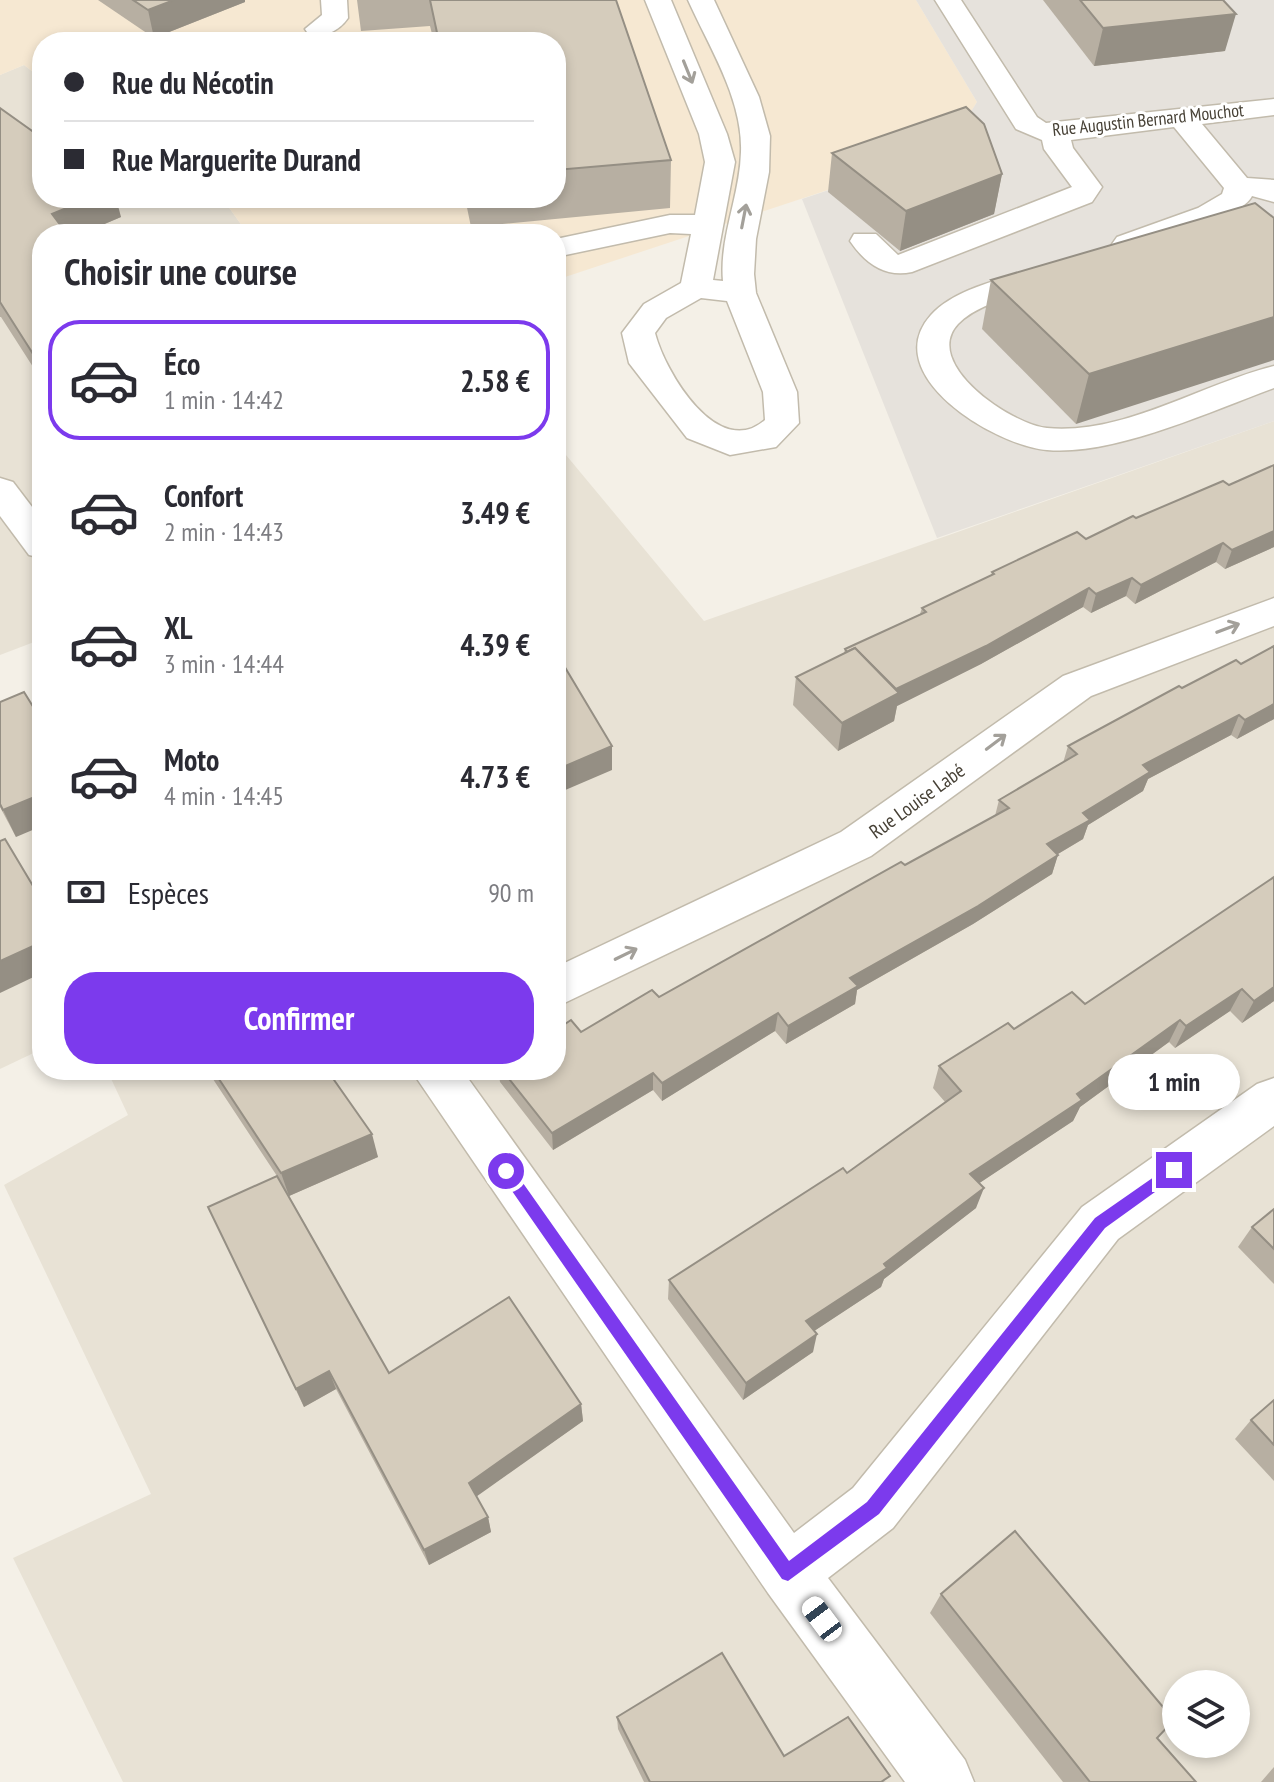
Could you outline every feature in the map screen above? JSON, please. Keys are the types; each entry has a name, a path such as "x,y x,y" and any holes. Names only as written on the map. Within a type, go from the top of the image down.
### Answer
{"street":[{"path":"318,29 335,18 334,0"},
{"path":"658,0 713,134 720,162 696,288"},
{"path":"701,0 754,123 756,153 736,263 740,293 780,392 782,423 764,439 730,444 699,430 675,403 646,363 638,333 655,311 696,288 740,293"},
{"name":"Rue Augustin Bernard Mouchot","path":"948,0 1026,123 1038,131 1055,133 1274,107"},
{"path":"1181,117 1239,187"},
{"path":"865,241 886,262 901,265 1081,196 1087,187 1059,149 1055,133"},
{"path":"1239,187 1265,187 1274,193"},
{"path":"1239,187 1236,199 1209,214 963,308 944,320 933,336 932,354 940,372 988,419 1044,439 1074,440 1099,435 1274,376"},
{"path":"566,246 670,224 708,225"},
{"path":"0,490 32,533"},
{"name":"Rue Louise Labé","path":"566,983 856,844 1077,686 1274,611"},
{"path":"442,1080 788,1573 943,1782"},
{"path":"788,1573 873,1508 1100,1223 1274,1099"}],"shaded area":[{"path":"0,0 916,0 977,102 946,151 566,277 566,224 241,224 229,208 566,208 566,32 32,32 32,71 24,65 0,75"},
{"path":"916,0 1274,0 1274,421 937,538 802,199 946,151 977,102"},
{"path":"24,65 32,71 32,208 229,208 241,224 32,224 32,643 0,655 0,75"},
{"path":"1274,421 1274,1782 123,1782 13,1558 151,1494 4,1185 128,1115 112,1080 566,1080 566,455 704,621"},
{"path":"32,710 32,1054 0,1069 0,723"}],"building":[{"path":"133,0 174,0 148,10"},
{"path":"430,0 616,0 671,160 566,169 566,32 437,32"},
{"path":"1080,0 1223,0 1236,14 1103,28"},
{"path":"966,107 984,124 1002,174 906,211 832,153"},
{"path":"0,108 32,131 32,208 67,208 52,214 60,224 32,224 32,352 0,302"},
{"path":"1255,203 1274,218 1274,317 1089,374 991,280"},
{"path":"1274,465 1274,531 1232,550 1223,543 1141,585 1132,578 1096,594 1089,588 986,646 896,689 855,648 847,652 845,649 926,612 922,608 1077,532 1086,539 1133,516 1136,518 1223,481 1229,485"},
{"path":"1274,646 1274,704 1245,720 1239,715 1143,765 1150,772 1083,813 1090,820 1047,844 1058,855 978,906 850,978 858,986 788,1026 778,1013 662,1083 653,1073 552,1133 510,1080 566,1080 566,1023 571,1020 581,1032 652,990 659,997 901,862 905,865 1009,808 999,800 1077,754 1068,746 1179,686 1182,688 1236,660 1241,664"},
{"path":"855,648 899,693 842,723 796,677"},
{"path":"566,669 612,746 566,766"},
{"path":"24,692 32,705 32,798 3,810 0,804 0,702"},
{"path":"5,839 32,884 32,947 0,961 0,841"},
{"path":"1274,877 1274,987 1254,1001 1242,989 1186,1026 1180,1020 1077,1094 1082,1100 970,1174 984,1188 884,1264 887,1268 806,1321 817,1334 746,1383 669,1280 843,1168 847,1173 961,1091 939,1066 1008,1023 1014,1029 1072,992 1085,1004"},
{"path":"220,1080 334,1080 372,1134 281,1173"},
{"path":"277,1176 389,1373 509,1297 581,1404 469,1483 488,1517 424,1550 329,1371 296,1389 208,1207"},
{"path":"1274,1209 1274,1249 1252,1227"},
{"path":"1274,1400 1274,1445 1251,1420"},
{"path":"1015,1531 1162,1706 1162,1733 1157,1738 1162,1744 1162,1758 1175,1758 1196,1782 1090,1782 941,1594"},
{"path":"722,1653 784,1756 848,1717 890,1776 881,1782 650,1782 617,1717"}],"route":[{"path":"506,1171 788,1573 830,1544 873,1508 1100,1223 1174,1170"}]}
